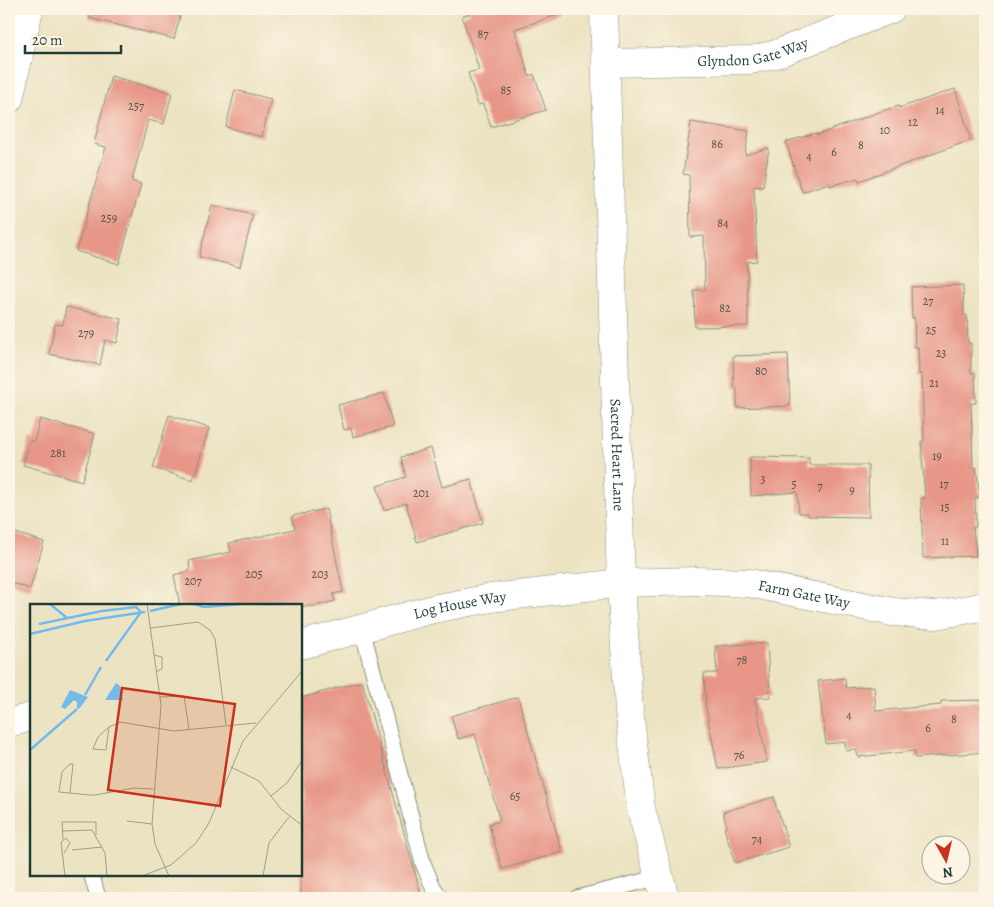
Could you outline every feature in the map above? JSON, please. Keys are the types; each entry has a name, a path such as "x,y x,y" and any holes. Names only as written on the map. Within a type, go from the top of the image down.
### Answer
{"street":[{"path":"9,99 29,9"},
{"name":"Sacred Heart Lane","path":"604,9 621,583 628,712 641,809 663,887"},
{"name":"Glyndon Gate Way","path":"606,63 751,60 776,54 891,9"},
{"name":"Farm Gate Way","path":"621,583 697,580 749,584 893,612 936,615 985,605"},
{"name":"Log House Way","path":"302,645 433,609 491,598 621,583"},
{"path":"9,723 30,718"}],"lane":[{"path":"362,629 423,863 433,887 441,898"},
{"path":"92,877 98,898"},
{"path":"577,898 663,887"}],"building":[{"path":"91,9 182,9 174,39 89,18"},
{"path":"467,9 559,9 560,14 515,29 529,76 534,74 546,110 491,127 483,104 478,105 468,73 479,70 462,16 469,14"},
{"path":"111,76 172,93 164,124 148,120 132,181 141,184 119,264 76,251 106,147 94,144"},
{"path":"955,89 971,140 859,181 858,178 830,186 829,183 802,192 786,142 816,133 817,135 882,111 899,106 899,108"},
{"path":"235,90 271,99 262,137 226,127"},
{"path":"691,122 749,131 745,155 769,148 763,187 754,186 757,261 747,262 748,326 695,327 694,290 705,290 704,236 690,237 689,175 683,174"},
{"path":"212,205 253,215 240,267 199,257"},
{"path":"963,285 964,315 967,315 968,343 971,343 971,373 975,373 976,403 971,403 973,467 976,467 980,496 975,499 976,527 973,527 976,556 923,558 921,498 925,498 921,441 924,441 922,374 919,375 918,347 915,347 911,287"},
{"path":"66,307 122,319 117,343 105,340 100,365 49,354 55,324 63,325"},
{"path":"788,354 790,406 737,408 737,387 734,388 733,356"},
{"path":"384,393 393,427 353,437 351,428 344,430 338,405"},
{"path":"169,415 209,428 193,480 153,468"},
{"path":"40,419 95,434 82,481 23,465 30,440 34,442"},
{"path":"431,448 442,487 471,479 483,523 417,542 406,503 384,510 377,486 406,477 401,457"},
{"path":"750,457 809,458 809,465 868,465 869,517 808,516 808,513 799,513 797,492 751,496"},
{"path":"326,509 343,592 333,594 335,601 315,606 302,606 302,604 180,604 174,575 190,571 189,561 231,552 229,543 295,529 292,516"},
{"path":"9,531 44,542 30,589 9,582"},
{"path":"767,643 770,697 755,698 767,762 718,769 706,708 704,673 717,673 715,646"},
{"path":"845,678 846,688 874,686 876,711 941,705 941,701 985,700 985,752 915,758 915,751 858,757 856,749 846,751 845,742 826,744 818,681"},
{"path":"362,681 422,898 301,898 302,698"},
{"path":"518,697 562,852 502,869 489,824 500,821 475,734 458,739 451,716"},
{"path":"774,797 789,847 735,863 724,828 727,827 723,812"}]}
